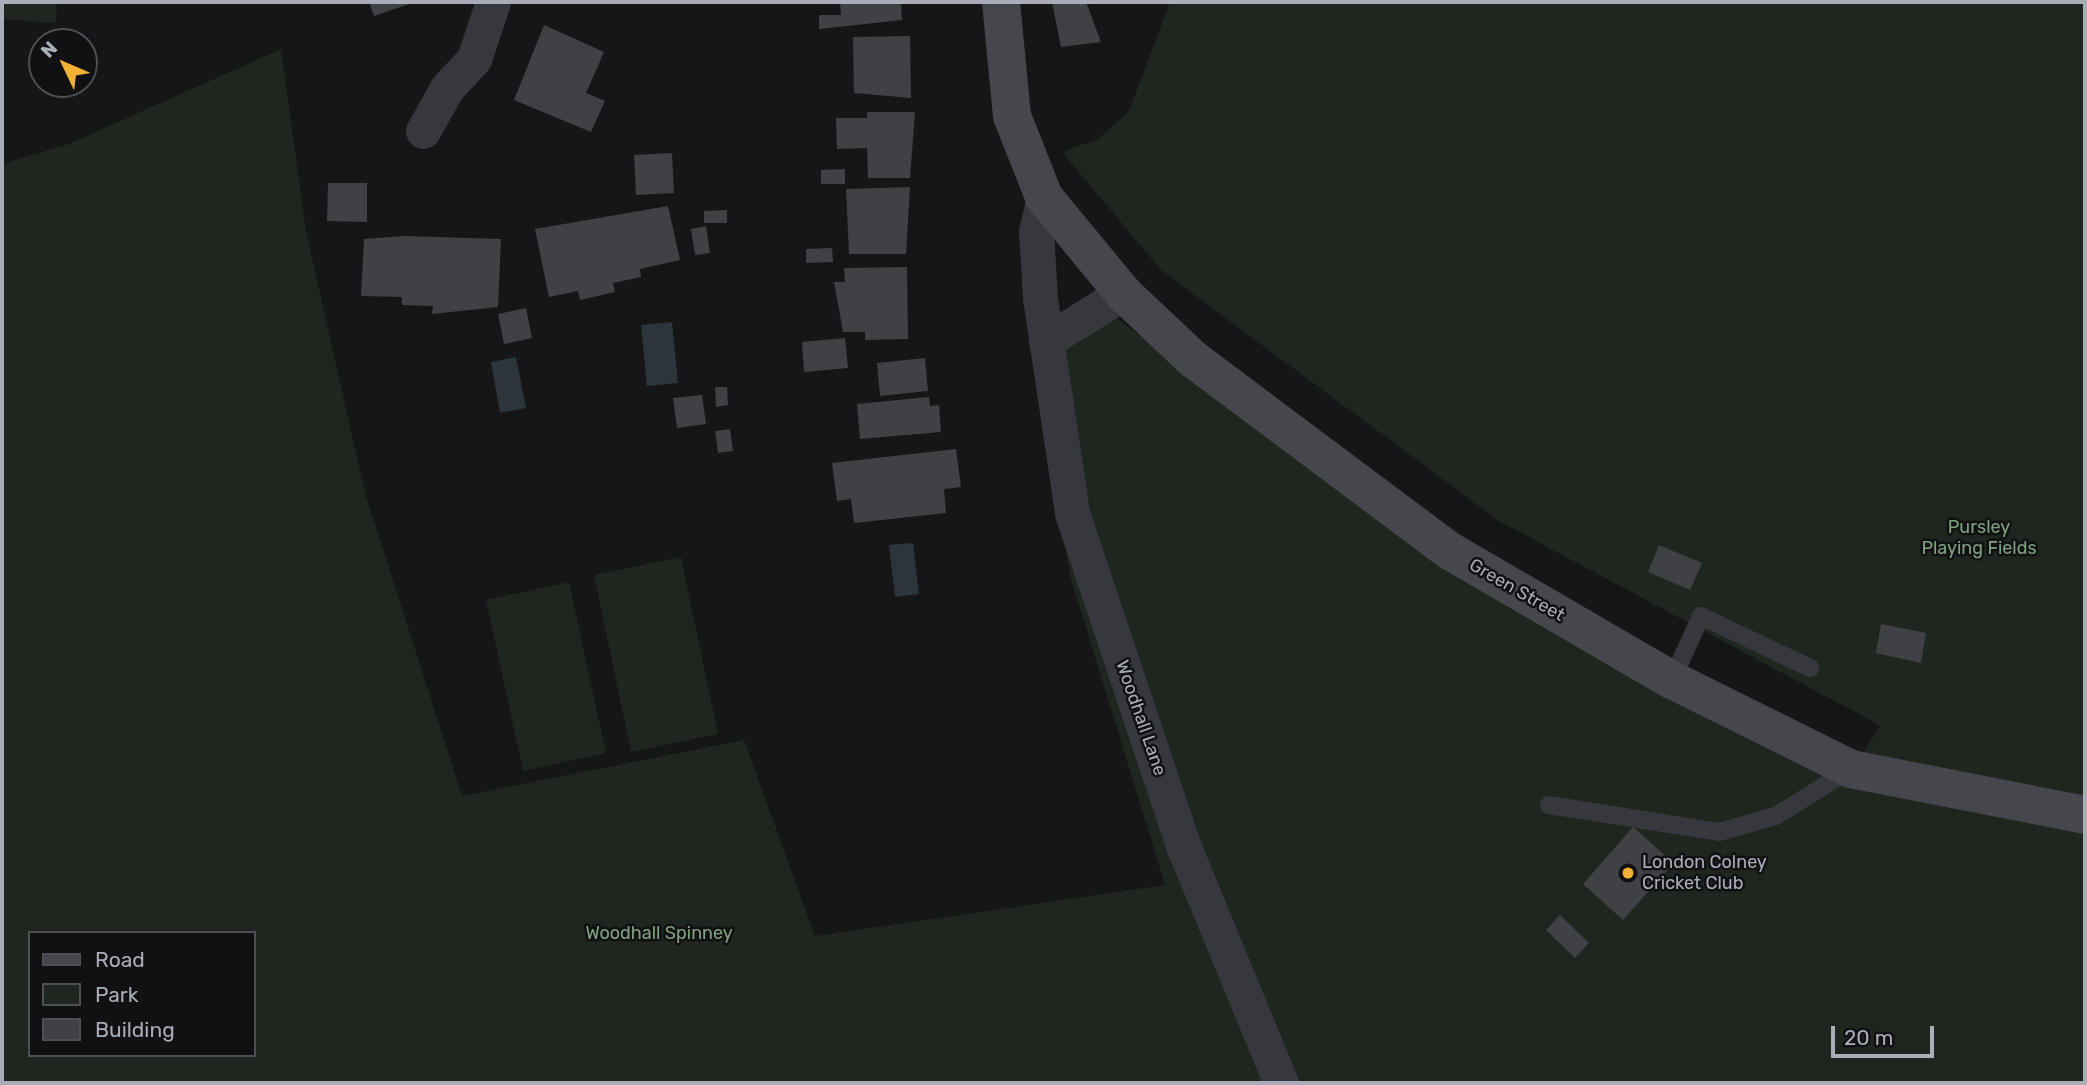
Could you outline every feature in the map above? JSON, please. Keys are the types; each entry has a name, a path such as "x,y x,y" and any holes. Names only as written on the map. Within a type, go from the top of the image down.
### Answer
{"main road":[{"path":"1001,2 1012,116 1044,197"},
{"name":"Green Street","path":"1044,197 1123,293 1193,359 1450,551 1672,680 1851,769 2085,815"}],"street":[{"path":"423,131 447,88 474,59 493,2"},
{"name":"Woodhall Lane","path":"1044,197 1035,232 1046,341 1072,513 1185,850 1281,1083"},
{"path":"1046,341 1123,293"}],"lane":[{"path":"1672,680 1701,616 1810,668"},
{"path":"1549,805 1719,832 1776,816 1851,769"}],"green space":[{"path":"2,2 57,2 56,23 2,19"},
{"name":"Pursley Playing Fields","path":"1170,2 2085,2 2085,815 1851,769 1881,726 1499,521 1161,270 1062,152 1098,139 1129,111"},
{"name":"Woodhall Spinney","path":"281,49 306,231 365,493 462,796 744,740 815,936 1165,885 1071,579 1057,504 1058,349 1107,310 1272,439 1670,694 2085,828 2085,1083 2,1083 2,164 69,144"},
{"path":"681,557 718,734 631,752 594,575"},
{"path":"569,582 606,753 523,771 486,600"}],"shaded area":[{"path":"672,322 678,383 647,386 641,325"},
{"path":"516,357 526,408 500,413 491,362"},
{"path":"913,543 919,594 895,597 889,545"}],"building":[{"path":"369,2 415,2 374,16"},
{"path":"840,2 901,2 902,20 819,29 819,15 841,15"},
{"path":"1052,2 1086,2 1101,42 1061,47"},
{"path":"544,25 604,52 586,93 605,101 591,132 514,100"},
{"path":"910,36 911,98 854,93 853,37"},
{"path":"867,112 915,112 910,178 868,178 867,148 837,149 836,118 867,118"},
{"path":"672,153 674,193 636,195 634,155"},
{"path":"845,169 845,184 821,184 821,170"},
{"path":"328,183 367,183 367,222 327,221"},
{"path":"910,187 906,254 849,254 846,189"},
{"path":"668,206 680,260 640,269 641,277 613,283 615,292 580,300 578,291 549,297 535,229"},
{"path":"727,210 727,223 704,223 704,211"},
{"path":"706,226 710,253 695,255 691,229"},
{"path":"404,236 501,239 498,307 432,314 433,306 402,305 402,297 361,296 364,239"},
{"path":"832,248 833,262 806,263 806,249"},
{"path":"907,267 908,339 865,340 865,332 843,332 834,282 845,282 844,268"},
{"path":"526,308 532,338 504,344 498,314"},
{"path":"845,338 848,368 804,372 802,342"},
{"path":"925,358 928,391 880,396 877,363"},
{"path":"715,387 727,387 728,405 716,407"},
{"path":"702,395 706,424 677,428 673,398"},
{"path":"929,397 930,406 939,405 941,432 860,439 857,404"},
{"path":"730,429 733,451 718,453 715,431"},
{"path":"956,449 961,487 944,489 946,513 854,523 851,499 837,501 832,463"},
{"path":"1659,545 1702,563 1690,590 1648,572"},
{"path":"1881,624 1926,633 1921,663 1876,653"},
{"name":"London Colney Cricket Club","path":"1633,827 1674,863 1623,920 1583,884"},
{"path":"1560,915 1589,943 1575,958 1546,930"}],"place":[{"name":"London Colney Cricket Club","path":"1628,873"}]}
